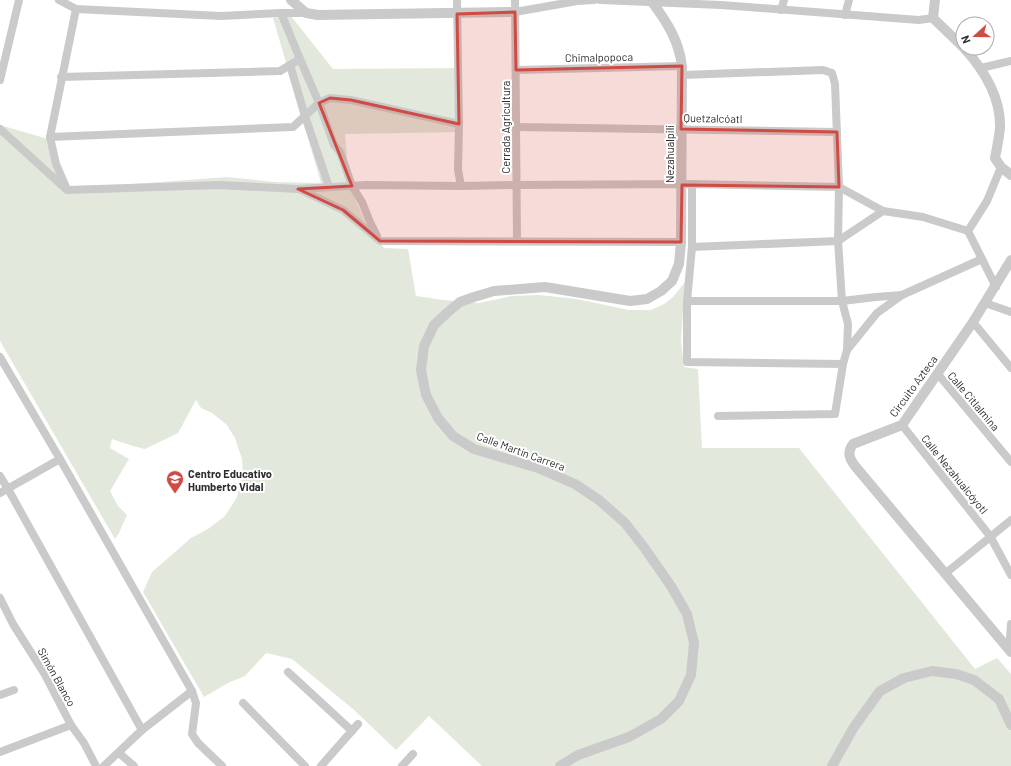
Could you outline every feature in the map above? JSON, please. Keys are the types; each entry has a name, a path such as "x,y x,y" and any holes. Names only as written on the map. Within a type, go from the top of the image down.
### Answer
{"street":[{"path":"0,80 19,0"},
{"path":"59,0 76,9 221,16 282,13 306,13 318,15 515,12 576,1 594,0"},
{"path":"291,0 306,13"},
{"path":"457,0 459,124 458,170 461,186"},
{"name":"Cerrada Agricultura","path":"515,0 517,241"},
{"path":"600,0 731,3 781,10 845,15 919,20 934,18"},
{"path":"781,10 784,0"},
{"path":"845,15 849,0"},
{"path":"935,0 934,18 955,40"},
{"name":"Nezahualpili","path":"652,1 674,36 680,53 682,70 681,129 687,185 682,242"},
{"path":"67,190 56,164 50,137 76,9"},
{"path":"282,13 319,103 334,145 340,152 352,186 362,202 380,241"},
{"path":"970,56 981,68 997,99 1000,127 995,158 1001,167 1011,175"},
{"path":"61,77 280,71 300,59"},
{"path":"981,68 1011,60"},
{"path":"290,65 305,116 329,187"},
{"name":"Chimalpopoca","path":"516,70 823,70 832,73 835,84 837,132"},
{"path":"50,137 293,126 319,103 330,98 351,100 459,124"},
{"name":"Quetzalcóatl","path":"516,127 837,132"},
{"path":"0,129 67,190 219,185 298,189 366,185 687,185 838,187 883,211 923,217 968,232 996,287"},
{"path":"718,416 835,414 847,350 848,324 842,301 838,241 837,132"},
{"path":"968,232 988,202 1001,167"},
{"path":"687,185 692,247 687,301 687,362 844,364"},
{"path":"298,189 343,210 380,241 682,242"},
{"path":"692,247 838,241 883,211"},
{"name":"Calle Martín Carrera","path":"560,766 578,755 629,737 661,719 679,701 691,675 694,643 687,614 671,586 644,546 625,523 600,500 575,484 538,468 474,449 453,436 438,418 426,395 421,370 424,346 434,325 460,302 494,291 545,287 630,301 647,299 661,291 672,281 679,264 682,242"},
{"path":"847,350 877,313 902,295 982,259"},
{"name":"Circuito Azteca","path":"1010,651 855,466 849,454 850,448 853,444 902,425 973,322 996,287 1011,260"},
{"path":"687,301 842,301 902,295"},
{"path":"985,303 1011,312"},
{"path":"973,322 1011,368"},
{"path":"0,357 192,691 196,703 192,734 198,743 222,766"},
{"name":"Calle Citlalmina","path":"937,373 1011,462"},
{"name":"Calle Nezahualcóyotl","path":"902,425 990,536 1011,576"},
{"path":"0,493 60,459"},
{"path":"0,476 142,730"},
{"path":"946,573 1011,520"},
{"name":"Simón Blanco","path":"0,598 13,624 44,673 71,725 84,743 96,766"},
{"path":"1010,651 1011,624"},
{"path":"832,766 854,727 880,691 904,678 932,671 956,674 974,680 999,699 1011,725"},
{"path":"288,672 352,731"},
{"path":"0,695 14,690"},
{"path":"104,766 142,730 192,691"},
{"path":"243,703 305,766"},
{"path":"321,766 358,724"},
{"path":"0,752 71,725"},
{"path":"119,752 134,766"},
{"path":"402,766 413,754"}],"highlighted area":[{"path":"515,12 516,70 682,66 681,129 837,132 839,187 682,185 681,242 380,241 343,210 298,189 352,186 319,103 330,98 351,100 459,124 457,14"}],"shaded area":[{"path":"291,16 333,69 460,68 461,132 345,134 349,184 366,224 384,248 408,249 416,296 479,303 512,296 539,295 577,299 629,310 651,310 664,304 673,297 685,282 681,341 684,367 698,369 702,448 799,448 975,669 997,658 1011,674 1011,766 482,766 429,716 396,750 353,709 292,659 266,653 245,676 228,683 204,697 143,592 152,572 191,538 208,529 225,516 237,497 243,474 242,459 235,438 227,425 212,413 201,408 196,400 178,433 145,449 112,439 110,448 129,459 110,491 118,506 127,515 115,539 0,341 0,125 48,139 68,189 227,177 274,182 321,183 273,18"}],"place":[{"name":"Centro Educativo Humberto Vidal","path":"175,494"}]}
